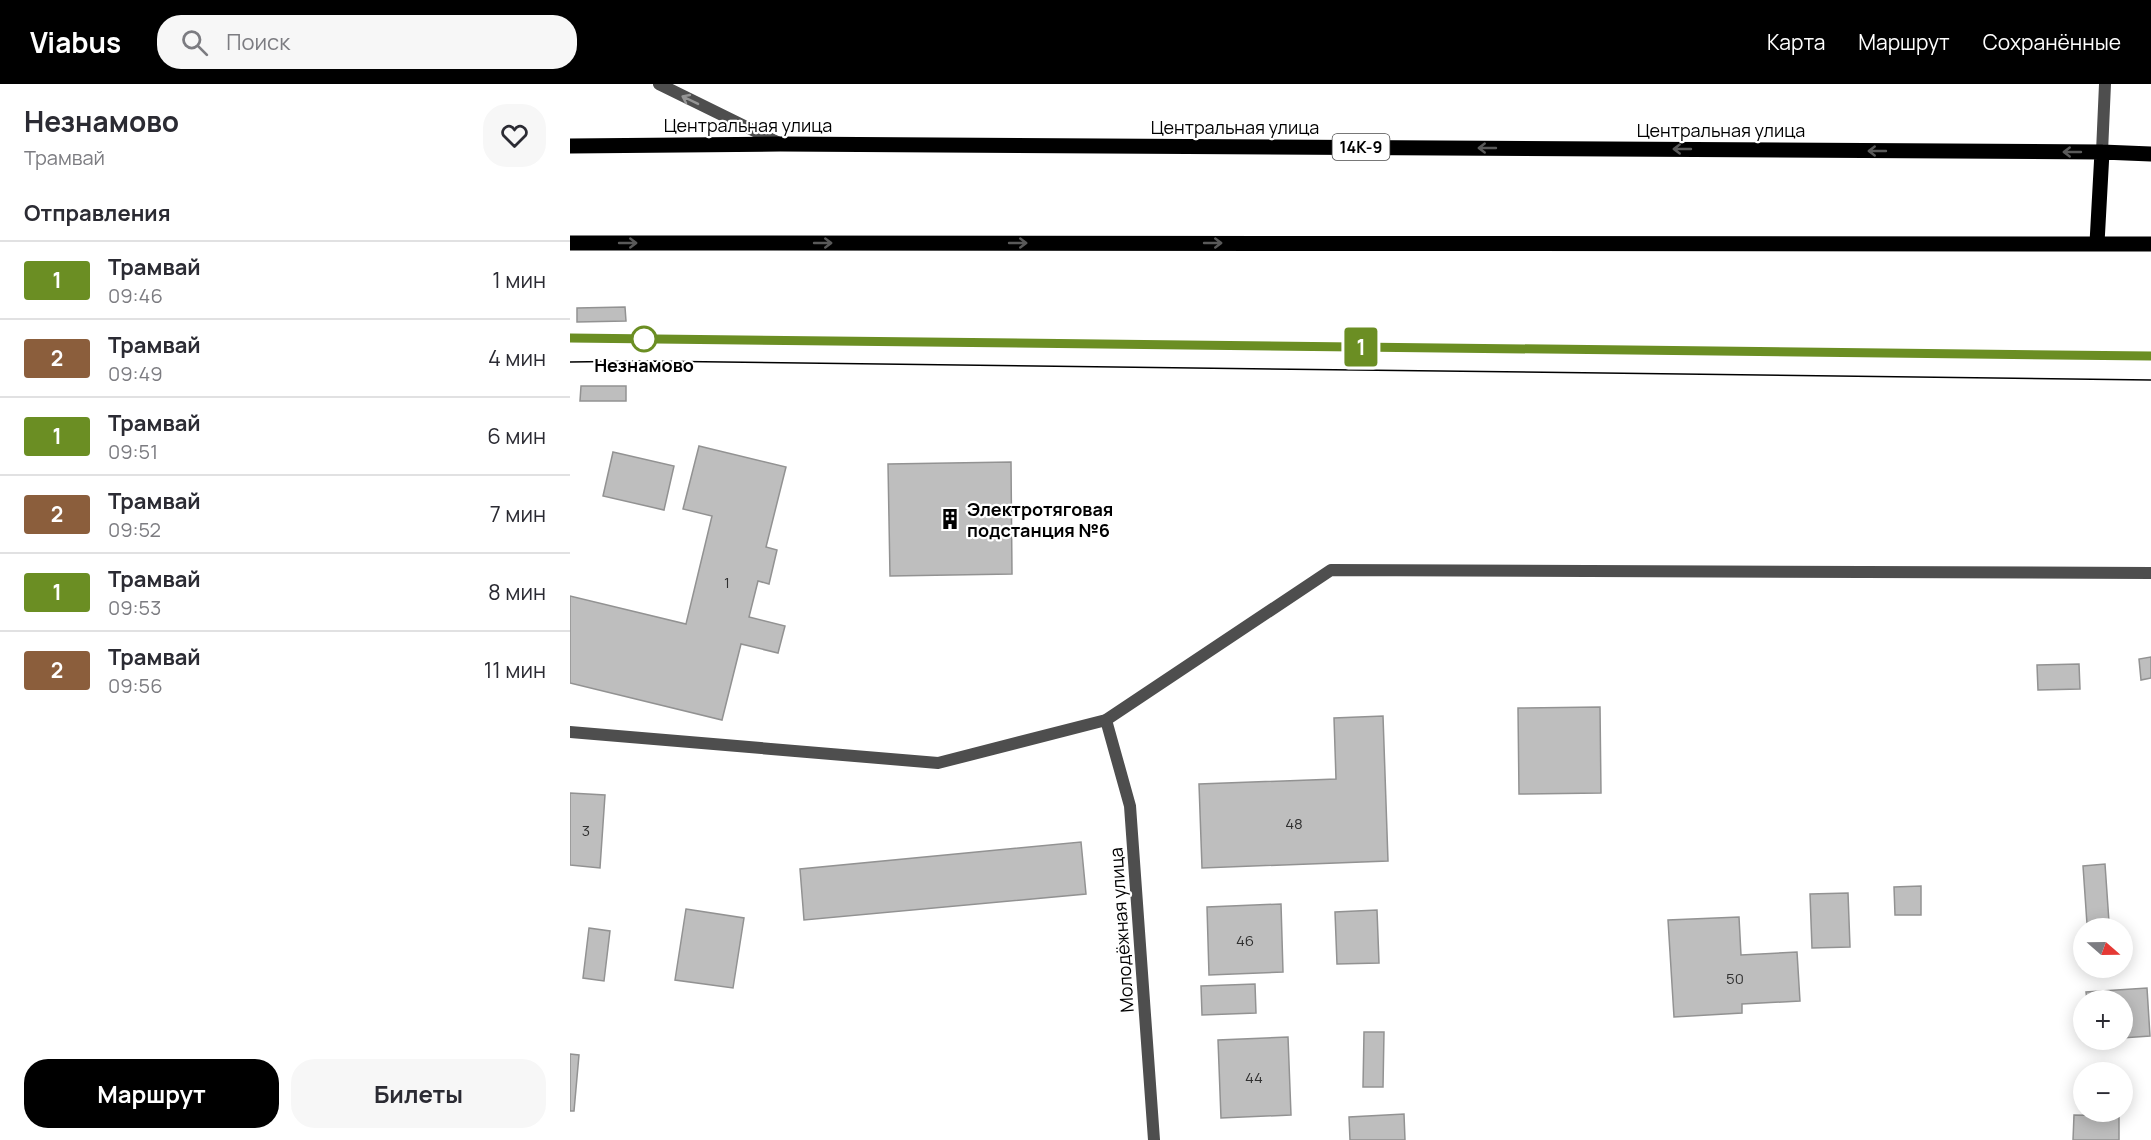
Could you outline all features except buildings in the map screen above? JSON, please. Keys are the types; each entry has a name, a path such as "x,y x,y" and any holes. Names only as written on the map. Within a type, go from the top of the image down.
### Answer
{"main road":[{"name":"Центральная улица","path":"570,146 780,144 2151,154"},
{"path":"2097,243 2102,152"},
{"path":"570,243 2151,244"}],"street":[{"path":"658,84 780,144"},
{"path":"2102,152 2105,84"},
{"path":"570,732 938,763 1106,720 1331,570 2151,573"},
{"name":"Молодёжная улица","path":"1106,720 1130,806 1154,1140"}],"tram line":[{"path":"570,338 2151,356"},
{"name":"1","path":"570,338 2151,356"},
{"path":"570,362 644,361 2151,380"}],"place":[{"name":"Незнамово","path":"644,339"},
{"name":"Электротяговая подстанция №6","path":"950,519"}]}
